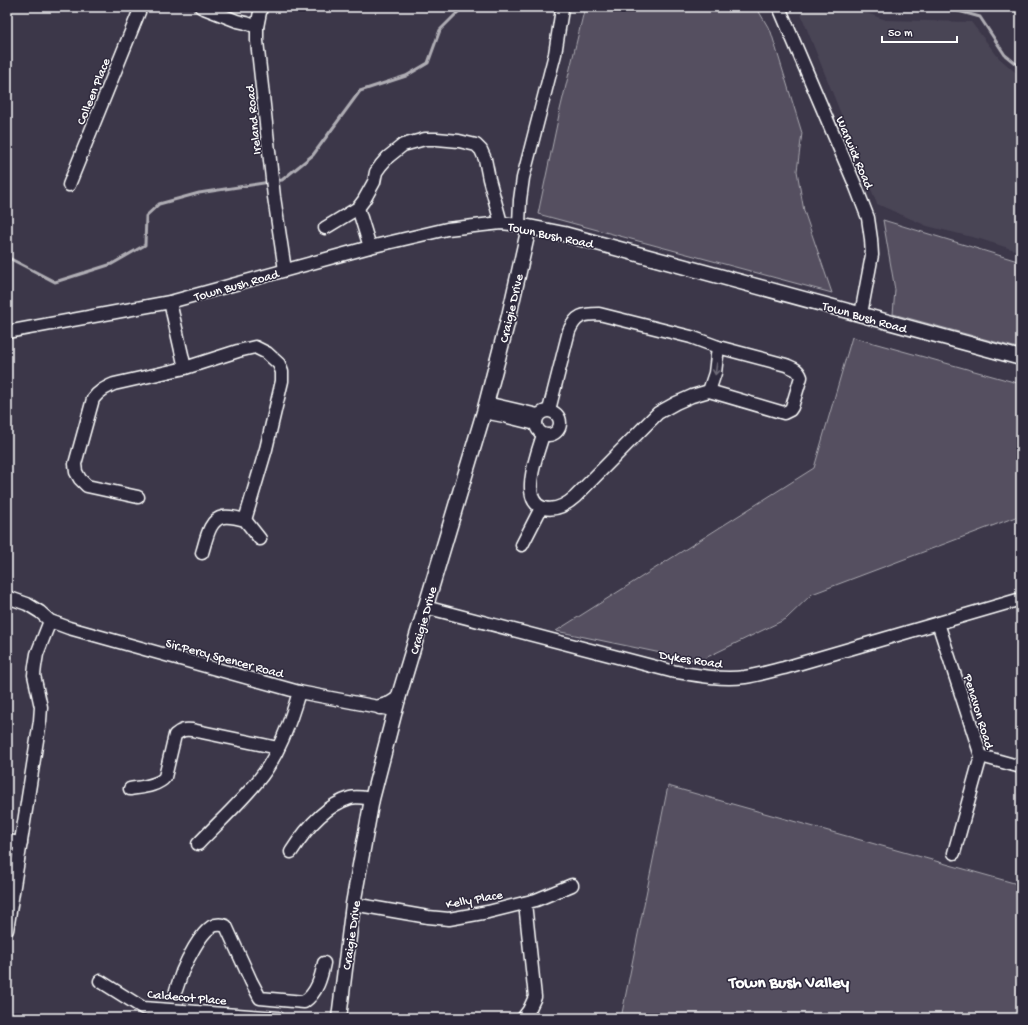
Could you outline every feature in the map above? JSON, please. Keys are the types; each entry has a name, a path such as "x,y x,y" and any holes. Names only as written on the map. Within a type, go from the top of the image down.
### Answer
{"street":[{"name":"Colleen Place","path":"69,185 141,7"},
{"path":"201,7 236,21 246,22 257,27"},
{"name":"Ireland Road","path":"261,7 257,27 257,41 274,197 286,270"},
{"name":"Warwick Road","path":"779,7 868,218 872,254 860,314"},
{"path":"524,226 520,200 523,178 554,54 562,9"},
{"path":"325,228 358,208 374,182 376,172 388,157 403,145 425,139 459,141 476,145 481,150 485,159 501,224"},
{"path":"358,208 370,247"},
{"name":"Town Bush Road","path":"7,332 170,302 370,247 447,229 501,224 524,226 564,234 1021,358"},
{"name":"Craigie Drive","path":"339,1018 354,904 372,799 396,705 485,408 509,316 524,226"},
{"path":"170,302 185,368"},
{"path":"485,408 504,416 541,416 555,412 561,422 555,433 551,435 543,435 537,428 541,416 569,331 572,323 579,317 588,314 599,314 691,337 718,347 786,364 796,369 801,377 792,407 784,413 709,391 681,400 658,413 566,504 555,509 541,508 534,502 532,496 531,482 543,435"},
{"path":"138,497 87,486 76,472 75,464 93,398 97,393 114,384 185,368 255,347 267,352 280,364 282,381 266,449 245,520"},
{"path":"709,391 716,373 718,347"},
{"path":"522,544 541,508"},
{"path":"202,553 211,526 215,520 223,517 233,517 245,520 260,539"},
{"path":"7,597 27,604 40,612 50,621 37,654 35,666 34,675 41,707 40,721 7,930"},
{"name":"Dykes Road","path":"425,607 671,671 727,678 744,677 784,668 1021,599"},
{"name":"Sir Percy Spencer Road","path":"50,621 77,630 299,692 380,707"},
{"name":"Penavon Road","path":"938,623 981,756 954,853"},
{"path":"198,844 257,782 266,770 282,740 299,692"},
{"path":"380,707 390,704 396,705"},
{"path":"130,789 163,781 166,777 175,735 180,731 192,730 278,748"},
{"path":"981,756 1021,767"},
{"path":"291,852 309,827 330,809 351,798 372,799"},
{"path":"7,841 21,843"},
{"name":"Kelly Place","path":"354,904 428,917 449,919 488,912 536,900 572,885"},
{"path":"523,1018 535,998 524,903"},
{"path":"176,990 181,974 200,939 211,927 219,924 226,926 260,998 259,1016"},
{"path":"260,998 304,1002 308,999 319,983 324,963"},
{"name":"Caldecot Place","path":"100,981 142,1013 259,1016 278,1018"}],"shaded area":[{"path":"585,7 751,7 758,10 771,32 802,133 797,171 804,211 832,293 538,214 560,110"},
{"path":"798,7 850,7 886,20 971,22 999,58 1021,77 1021,252 980,239 927,226 877,204"},
{"path":"883,220 1021,262 1021,349 893,314 895,290"},
{"path":"852,337 1021,384 1021,515 812,594 786,619 699,661 556,631 814,468"},
{"path":"668,786 1021,885 1021,1018 621,1018"}],"waterway":[{"path":"276,181 282,180 313,155 360,91 406,76 428,63 440,30 465,7"},
{"path":"893,7 943,7"},
{"path":"944,7 980,17 1005,55 1021,68"},
{"path":"7,257 55,282 112,264 145,245 146,216 159,204 199,193 270,182"}],"district":[{"name":"Town Bush Valley","path":"789,981"}]}
